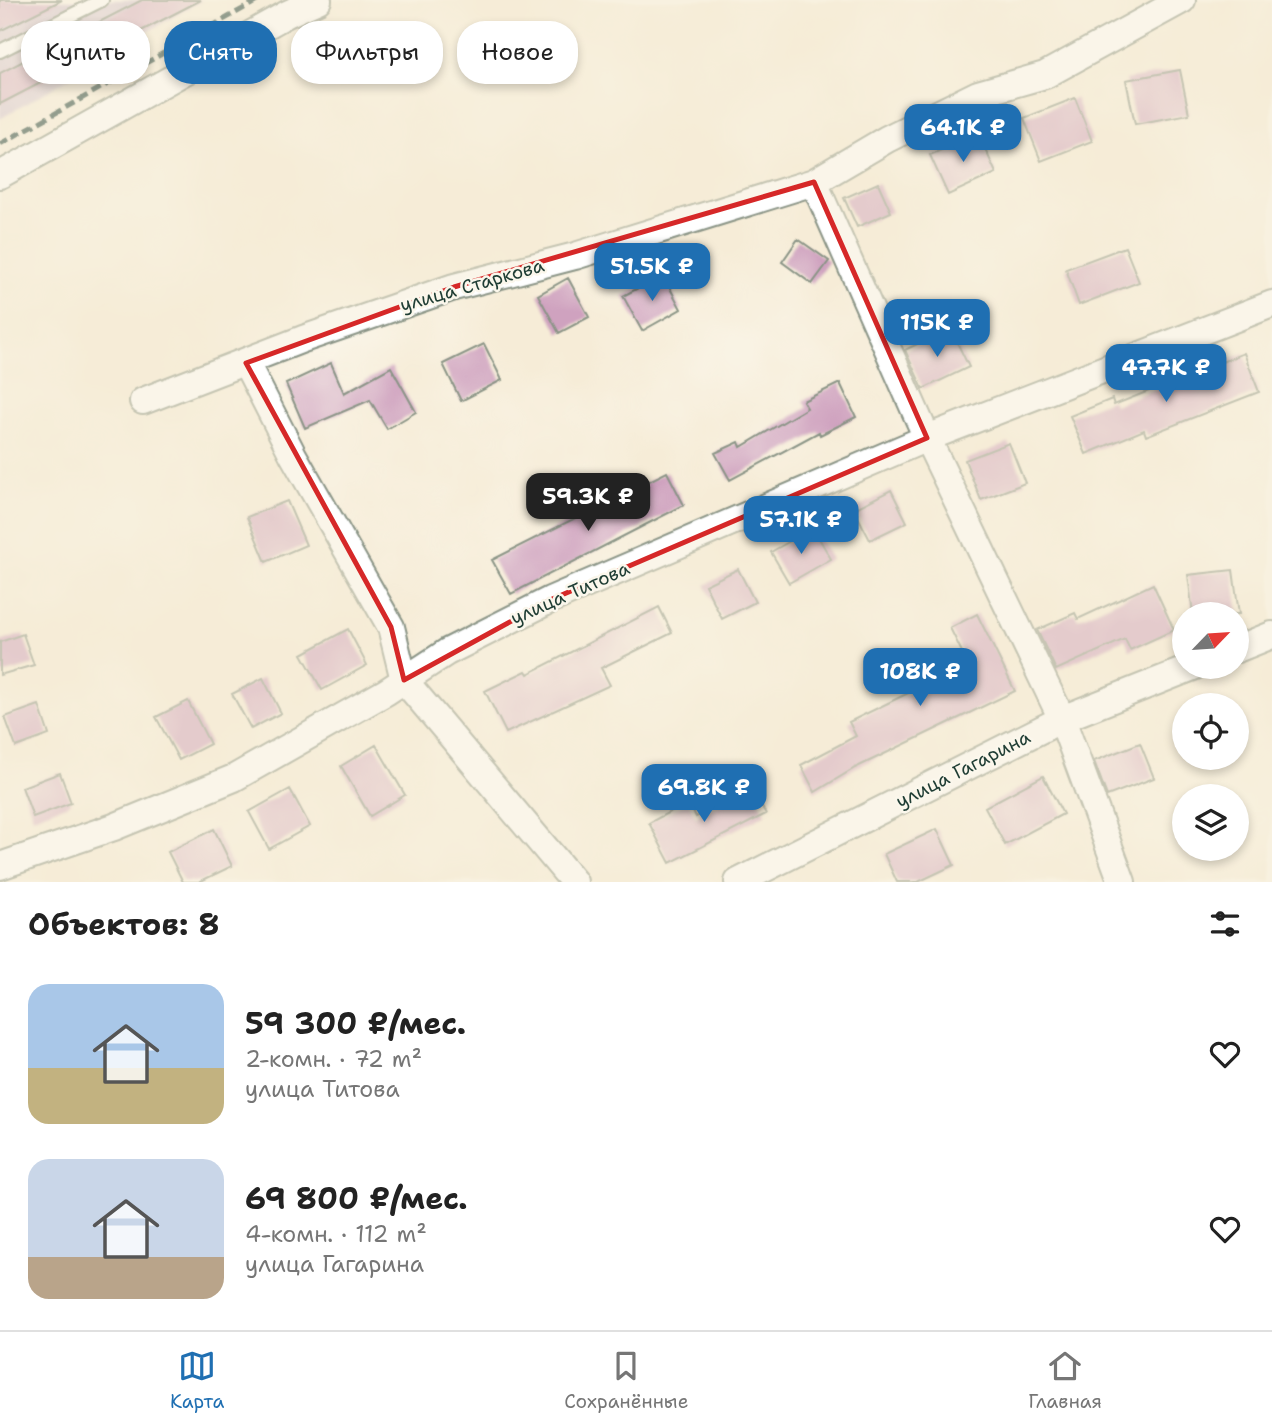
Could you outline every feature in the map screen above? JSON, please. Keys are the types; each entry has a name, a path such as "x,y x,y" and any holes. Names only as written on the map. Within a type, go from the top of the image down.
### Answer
{"street":[{"path":"0,175 287,14 318,0"},
{"name":"улица Старкова","path":"143,401 303,339 454,287 575,256 814,182 887,139 978,94 1045,75 1182,0"},
{"path":"814,182 927,438 1062,719 1122,882"},
{"name":"улица Титова","path":"0,866 114,827 234,778 404,680 447,652 550,600 927,438 1272,304"},
{"path":"246,363 293,455 391,627 404,680 574,882"},
{"path":"1250,644 1272,635"},
{"name":"улица Гагарина","path":"738,882 1062,719 1172,675"}],"lane":[{"path":"0,51 102,0"}],"highlighted area":[{"path":"814,182 927,438 550,600 404,680 391,627 246,363 454,287"}],"shaded area":[{"path":"0,0 202,0 150,31 150,21 21,21 21,84 59,84 0,119"}],"building":[{"path":"0,0 62,0 0,31"},
{"path":"142,0 201,0 150,26 150,21 101,21"},
{"path":"21,62 21,84 39,84 0,104 0,73"},
{"path":"1180,70 1189,114 1135,124 1126,80"},
{"path":"1075,98 1092,141 1041,161 1024,118"},
{"path":"978,133 996,173 948,195 930,155"},
{"path":"878,183 891,212 857,227 844,198"},
{"path":"798,239 829,261 812,284 782,262"},
{"path":"1125,247 1139,282 1079,305 1066,269"},
{"path":"663,275 681,309 642,331 623,296"},
{"path":"568,278 589,317 559,333 538,295"},
{"path":"950,328 969,367 923,389 905,350"},
{"path":"484,344 502,380 461,401 443,364"},
{"path":"1244,353 1259,392 1146,436 1144,430 1086,454 1070,416 1112,399 1114,405"},
{"path":"331,363 344,393 391,367 416,412 387,429 370,400 305,428 286,384"},
{"path":"840,383 856,417 820,435 819,432 730,480 715,453 739,442 741,447 807,408 803,401"},
{"path":"1009,443 1025,483 981,500 965,460"},
{"path":"667,472 684,505 511,594 492,560"},
{"path":"891,490 907,522 870,540 854,509"},
{"path":"287,501 306,545 266,562 247,517"},
{"path":"813,528 831,559 789,583 771,552"},
{"path":"738,569 755,602 722,619 705,585"},
{"path":"1233,570 1237,602 1191,602 1188,575"},
{"path":"1153,584 1172,631 1130,650 1125,639 1056,670 1037,630 1075,613 1078,619"},
{"path":"659,607 672,633 601,668 610,685 506,733 485,691 526,671 528,674"},
{"path":"977,614 1015,691 855,768 815,792 801,765 856,736 849,722 968,664 950,628"},
{"path":"348,629 367,665 322,690 302,654"},
{"path":"23,634 34,665 0,675 0,642"},
{"path":"263,678 281,713 251,729 232,694"},
{"path":"188,701 210,744 179,760 156,717"},
{"path":"39,705 49,735 16,747 5,717"},
{"path":"1140,743 1154,778 1107,796 1094,761"},
{"path":"376,745 405,795 370,816 341,766"},
{"path":"60,773 71,803 33,817 22,787"},
{"path":"1043,776 1063,814 1005,845 985,807"},
{"path":"750,786 766,814 670,863 649,823 688,802 696,817"},
{"path":"290,789 310,826 269,849 249,812"},
{"path":"214,829 232,866 199,882 183,882 168,852"},
{"path":"937,829 954,865 918,882 897,882 884,854"}],"railway":[{"path":"0,144 259,0"}]}
